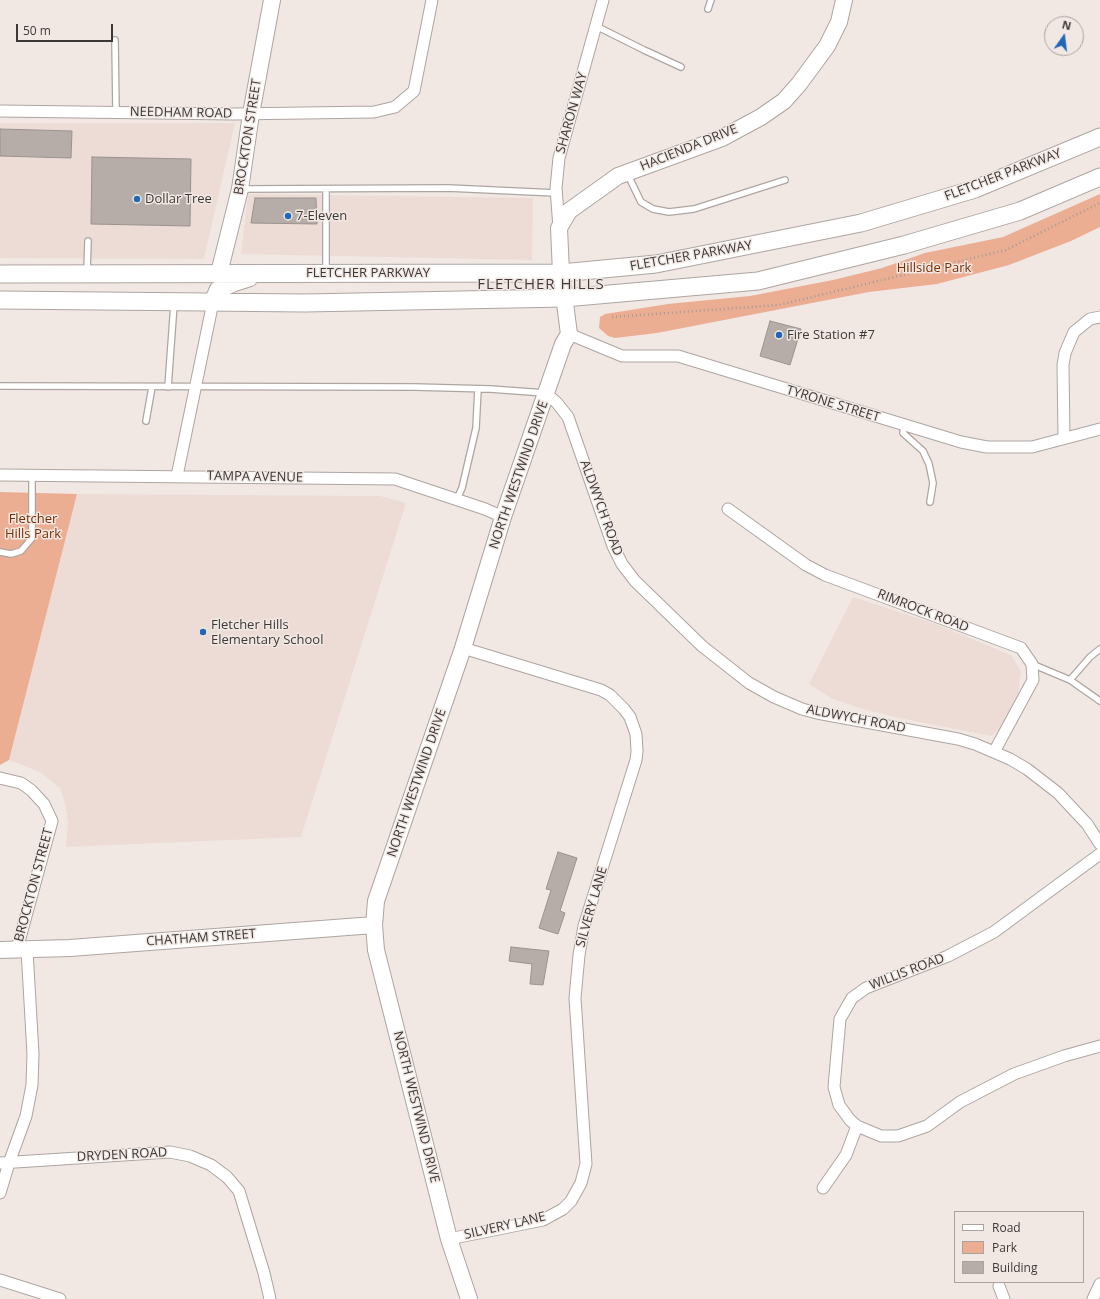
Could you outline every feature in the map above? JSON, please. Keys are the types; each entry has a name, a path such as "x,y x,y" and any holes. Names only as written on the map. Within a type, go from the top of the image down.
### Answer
{"main road":[{"name":"FLETCHER PARKWAY","path":"0,274 561,274 656,264 861,223 975,189 1100,137"},
{"name":"FLETCHER PARKWAY","path":"0,300 305,303 564,298 758,281 904,245 1020,211 1100,177"},
{"path":"174,302 204,291 219,273"},
{"path":"213,302 218,290 233,283 265,273"}],"street":[{"name":"BROCKTON STREET","path":"219,273 240,189 251,114 272,0"},
{"name":"NEEDHAM ROAD","path":"0,111 251,114 374,112 395,107 414,91 432,0"},
{"name":"SHARON WAY","path":"559,228 556,193 559,158 603,0"},
{"name":"HACIENDA DRIVE","path":"559,228 569,211 618,176 722,138 761,117 784,101 799,84 827,46 839,22 844,0"},
{"path":"559,228 561,274 569,334"},
{"path":"177,476 213,302"},
{"path":"1064,438 1063,365 1065,353 1074,332 1090,319 1100,317"},
{"name":"NORTH WESTWIND DRIVE","path":"469,1299 449,1239 376,950 374,925 376,901 463,648 503,517 562,344 569,334"},
{"name":"TYRONE STREET","path":"569,334 622,356 678,356 961,442 987,447 1032,447 1100,429"},
{"name":"ALDWYCH ROAD","path":"546,393 558,403 568,417 613,546 622,564 635,581 702,646 749,683 774,697 802,709 817,713 940,734 975,744 994,752 1027,769 1058,793 1087,824 1100,844"},
{"name":"TAMPA AVENUE","path":"0,475 395,479 456,501 485,509 503,517"},
{"name":"RIMROCK ROAD","path":"728,508 806,565 825,575 1021,648 1032,664"},
{"name":"SILVERY LANE","path":"449,1239 543,1220 563,1209 571,1201 581,1184 586,1164 575,998 579,955 584,926 636,760 637,751 636,734 630,717 610,695 601,690 463,648"},
{"path":"994,752 1033,680 1032,664"},
{"name":"BROCKTON STREET","path":"0,778 21,783 31,790 44,804 52,821 22,950 33,1054 32,1086 26,1116 4,1163 0,1193"},
{"name":"WILLIS ROAD","path":"1100,854 994,932 948,956 866,988 852,998 840,1018 834,1087 839,1105 857,1126 881,1136 890,1137 907,1134 926,1126 960,1102 1014,1074 1064,1056 1100,1046"},
{"name":"CHATHAM STREET","path":"0,950 77,948 374,925"},
{"path":"823,1188 846,1155 857,1126"},
{"name":"DRYDEN ROAD","path":"4,1163 170,1152 190,1156 211,1165 227,1177 239,1191 264,1273 270,1299"},
{"path":"0,1280 60,1299"},
{"path":"1093,1299 1100,1284"},
{"path":"999,1286 1004,1299"}],"lane":[{"path":"708,9 711,0"},
{"path":"596,26 682,67"},
{"path":"115,40 116,112"},
{"path":"627,173 641,202 652,209 669,212 694,210 785,180"},
{"path":"240,189 448,188 556,193"},
{"path":"326,189 326,274"},
{"path":"87,274 88,241"},
{"path":"168,387 174,302"},
{"path":"0,386 478,389 546,393"},
{"path":"146,421 152,387"},
{"path":"456,501 462,488 476,428 478,389"},
{"path":"904,425 903,433 923,451 929,464 933,483 930,502"},
{"path":"0,552 11,554 21,551 32,538 32,475"},
{"path":"1070,680 1090,657 1100,649"},
{"path":"1032,664 1070,680 1100,701"}],"path":[{"path":"612,317 779,305 1006,250 1100,203"}],"shaded area":[{"path":"0,123 235,123 204,259 0,258"},
{"path":"248,194 533,198 532,260 241,254"},
{"name":"Fletcher Hills Elementary School","path":"77,494 380,496 406,503 301,837 66,847 68,823 65,803 60,788 40,772 9,760"},
{"path":"853,597 933,623 1011,655 1021,671 1017,700 1002,727 991,736 899,718 859,708 831,698 809,684"}],"green space":[{"name":"Hillside Park","path":"1100,194 1100,227 1071,241 1009,265 937,284 869,292 657,333 615,338 608,336 599,328 600,317 605,314 668,304 750,296 833,280 882,268 925,253 1003,237"},
{"name":"Fletcher Hills Park","path":"0,492 77,494 9,760 0,765"}],"building":[{"path":"0,129 72,131 71,158 0,156"},
{"path":"92,157 191,159 190,226 91,224"},
{"path":"255,198 316,198 317,224 251,223"},
{"name":"Fire Station #7","path":"770,321 801,329 790,365 760,356"},
{"path":"558,852 577,858 560,911 565,913 558,934 539,928 551,890 546,889"},
{"path":"511,947 549,951 543,985 530,984 532,964 509,961"}],"place":[{"name":"Dollar Tree","path":"137,199"},
{"name":"7-Eleven","path":"288,216"},
{"name":"Fire Station #7","path":"779,335"},
{"name":"Fletcher Hills Elementary School","path":"203,632"}],"district":[{"name":"FLETCHER HILLS","path":"541,285"}]}
